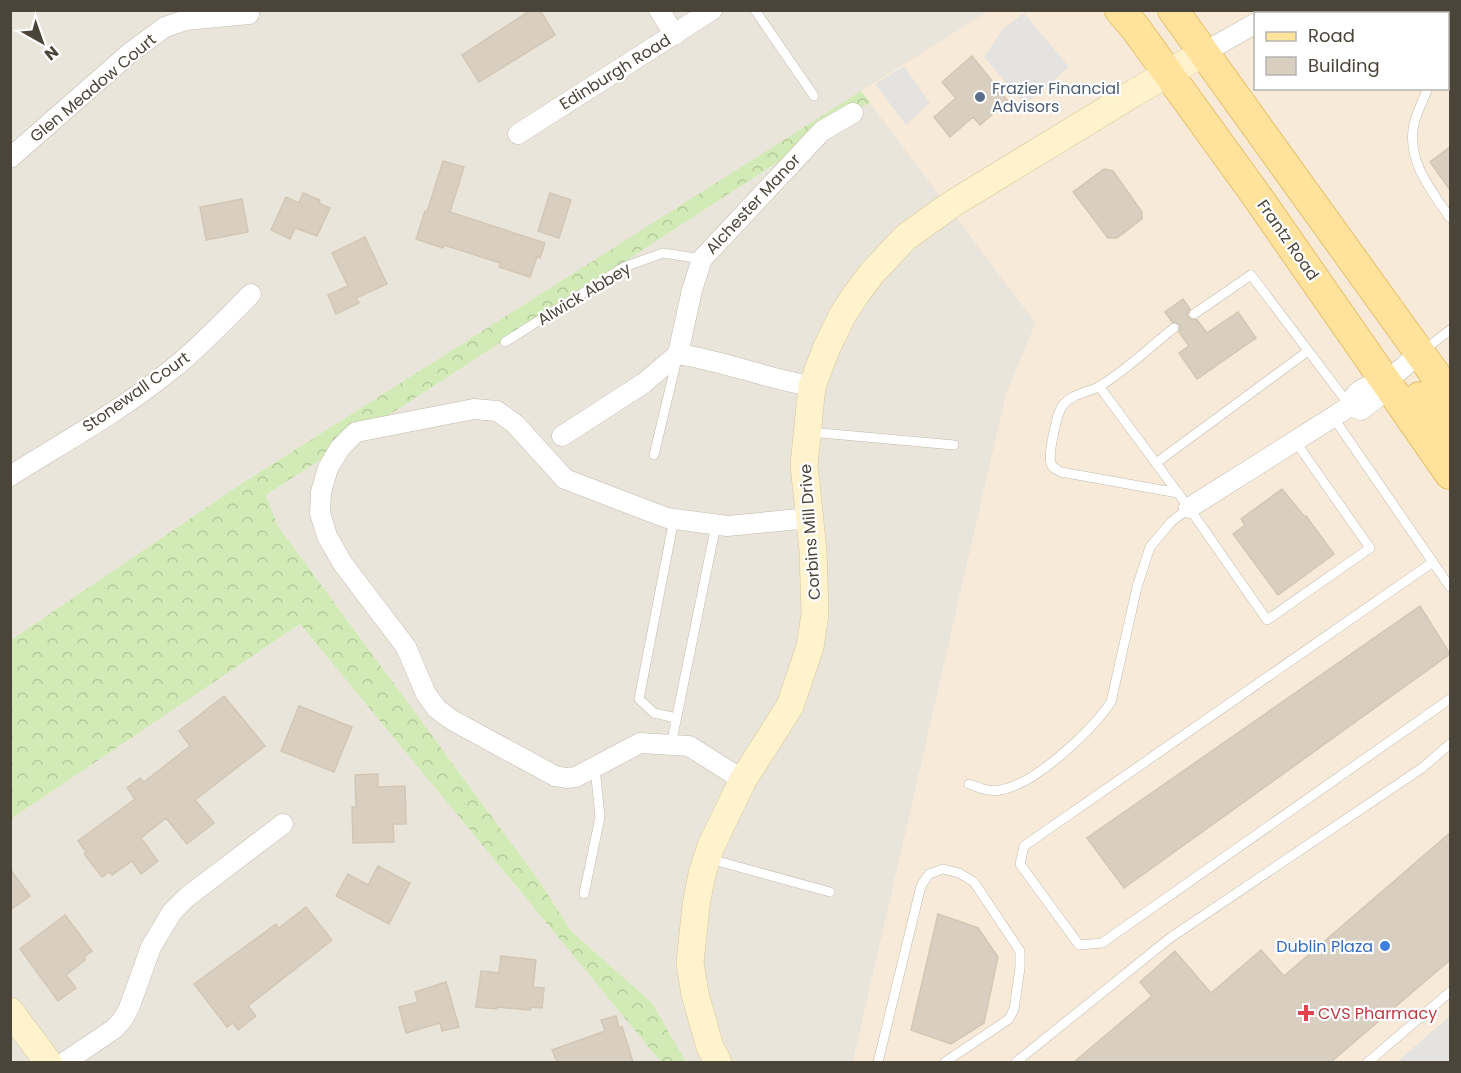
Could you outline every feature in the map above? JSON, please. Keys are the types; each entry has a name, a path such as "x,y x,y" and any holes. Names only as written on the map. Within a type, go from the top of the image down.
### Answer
{"main road":[{"name":"Frantz Road","path":"1120,10 1256,195 1450,474"},
{"path":"1143,10 1175,39 1203,53"},
{"path":"1173,10 1450,395"},
{"path":"1168,73 1202,93 1272,179 1321,217"},
{"path":"1256,195 1295,232 1385,348 1420,353"},
{"path":"1386,380 1409,387 1450,436"}],"street":[{"path":"659,10 675,34"},
{"name":"Edinburgh Road","path":"518,134 712,10"},
{"name":"Glen Meadow Court","path":"10,158 131,52 165,27 186,20 249,14"},
{"path":"1203,53 1254,24"},
{"name":"Corbins Mill Drive","path":"718,1062 710,1047 695,994 690,963 696,905 707,858 743,780 790,706 810,647 815,614 810,518 804,465 812,386 827,347 843,314 872,273 906,237 952,204 1203,53"},
{"name":"Alchester Manor","path":"678,354 692,290 702,259 822,131 853,113"},
{"name":"Stonewall Court","path":"10,476 171,370 251,294"},
{"path":"1184,501 1295,441 1342,411 1352,397 1369,384 1386,380 1420,353"},
{"path":"562,436 644,382 678,354 720,362 812,386"},
{"path":"743,780 689,746 640,743 576,777 555,776 452,720 437,709 426,694 406,647 343,564 327,536 320,513 321,492 328,468 340,448 356,432 474,409 497,411 515,424 565,479 667,518 727,526 810,518"},
{"path":"65,1062 114,1029 123,1019 151,947 172,912 187,897 283,824"},
{"path":"10,1011 48,1062"}],"lane":[{"path":"755,10 814,96"},
{"path":"1427,90 1414,123 1412,145 1421,173 1450,218"},
{"name":"Alwick Abbey","path":"505,342 624,267 663,253 702,259"},
{"path":"1194,314 1251,274 1308,351 1342,411 1450,587"},
{"path":"1174,328 1099,386 1071,398 1062,405 1050,455 1054,469 1061,472 1184,501"},
{"path":"1420,353 1450,330"},
{"path":"1156,463 1308,351"},
{"name":"Alchester Manor","path":"654,455 678,354"},
{"path":"1099,386 1184,501 1266,620 1370,548 1295,441"},
{"path":"808,432 954,445"},
{"path":"969,784 986,791 1003,790 1034,776 1086,734 1100,718 1111,702 1137,587 1150,547 1172,522 1184,501"},
{"path":"675,519 639,699 654,713 676,718"},
{"path":"671,745 716,525"},
{"path":"1433,562 1024,846 1020,864 1079,945 1102,943 1450,699"},
{"path":"1016,1062 1170,938 1422,768 1450,744"},
{"path":"584,894 600,817 595,766"},
{"path":"707,858 830,892"},
{"path":"878,1062 921,886 929,874 943,869 959,873 974,882 1020,951 1014,1009 1009,1019 945,1062"},
{"path":"1368,1062 1450,992"}],"shaded area":[{"path":"11,11 989,11 244,482 11,640"},
{"path":"989,11 1450,11 1450,1062 853,1062 1006,394 1036,323 861,91"},
{"path":"1024,13 1069,67 1025,105 984,57 1003,29"},
{"path":"904,66 930,103 906,125 875,84"},
{"path":"870,102 1036,323 1006,395 853,1062 686,1062 652,1003 571,931 542,885 277,525 266,495"},
{"path":"300,624 661,1062 11,1062 11,819"},
{"path":"1450,1016 1450,1062 1397,1062"}],"green space":[{"path":"861,91 870,102 266,495 277,525 542,885 571,931 652,1003 686,1062 661,1062 300,624 11,819 11,640 244,482"}],"building":[{"path":"531,10 540,10 555,35 479,82 462,55"},
{"name":"Frazier Financial Advisors","path":"972,56 1008,101 980,125 973,117 950,137 934,117 956,98 942,82"},
{"path":"1450,147 1450,190 1430,162"},
{"path":"443,161 464,167 450,212 545,243 530,277 499,267 500,263 444,245 443,248 416,239"},
{"path":"1104,169 1113,171 1142,212 1142,219 1117,238 1108,238 1073,192"},
{"path":"303,193 320,200 319,203 330,208 317,236 295,228 290,239 271,230 286,197 299,203"},
{"path":"550,193 571,200 559,238 538,231"},
{"path":"242,199 248,232 206,240 200,207"},
{"path":"365,237 387,284 356,298 359,303 336,314 328,295 348,286 332,253"},
{"path":"1183,299 1190,309 1187,314 1189,318 1197,320 1207,333 1238,312 1256,338 1197,379 1179,353 1189,346 1179,332 1180,324 1172,322 1165,312"},
{"path":"1282,489 1306,516 1334,554 1278,595 1233,534 1245,525 1241,519"},
{"path":"1420,606 1450,654 1124,888 1087,838"},
{"path":"224,696 265,746 195,800 214,823 187,844 166,818 141,838 158,861 141,874 132,861 112,875 109,872 102,877 84,854 86,852 78,841 135,799 127,788 140,778 144,782 190,746 179,731"},
{"path":"299,706 352,727 334,772 281,751"},
{"path":"378,774 378,787 405,786 406,824 393,824 394,842 353,843 352,807 356,807 355,775"},
{"name":"Dublin Plaza","path":"1450,833 1450,960 1331,1062 1074,1062 1152,996 1140,982 1175,951 1211,993 1261,950 1284,976"},
{"path":"378,866 410,883 389,924 336,896 348,874 368,885"},
{"path":"10,869 30,896 10,910"},
{"path":"306,907 332,940 248,1006 256,1016 238,1030 233,1023 227,1027 194,984 276,924 279,928"},
{"path":"938,914 978,928 998,957 984,1023 951,1044 911,1030"},
{"path":"65,915 92,951 84,957 85,960 66,975 76,988 58,1001 20,949"},
{"path":"501,956 536,960 533,987 544,988 542,1008 531,1007 530,1010 476,1007 481,971 499,973"},
{"path":"446,982 459,1027 442,1031 440,1023 406,1033 399,1007 418,1002 415,992"},
{"path":"616,1016 619,1028 622,1027 633,1062 557,1062 552,1050 605,1031 601,1020"}],"place":[{"name":"Frazier Financial Advisors","path":"980,97"},
{"name":"Dublin Plaza","path":"1385,946"},
{"name":"CVS Pharmacy","path":"1306,1013"}]}
